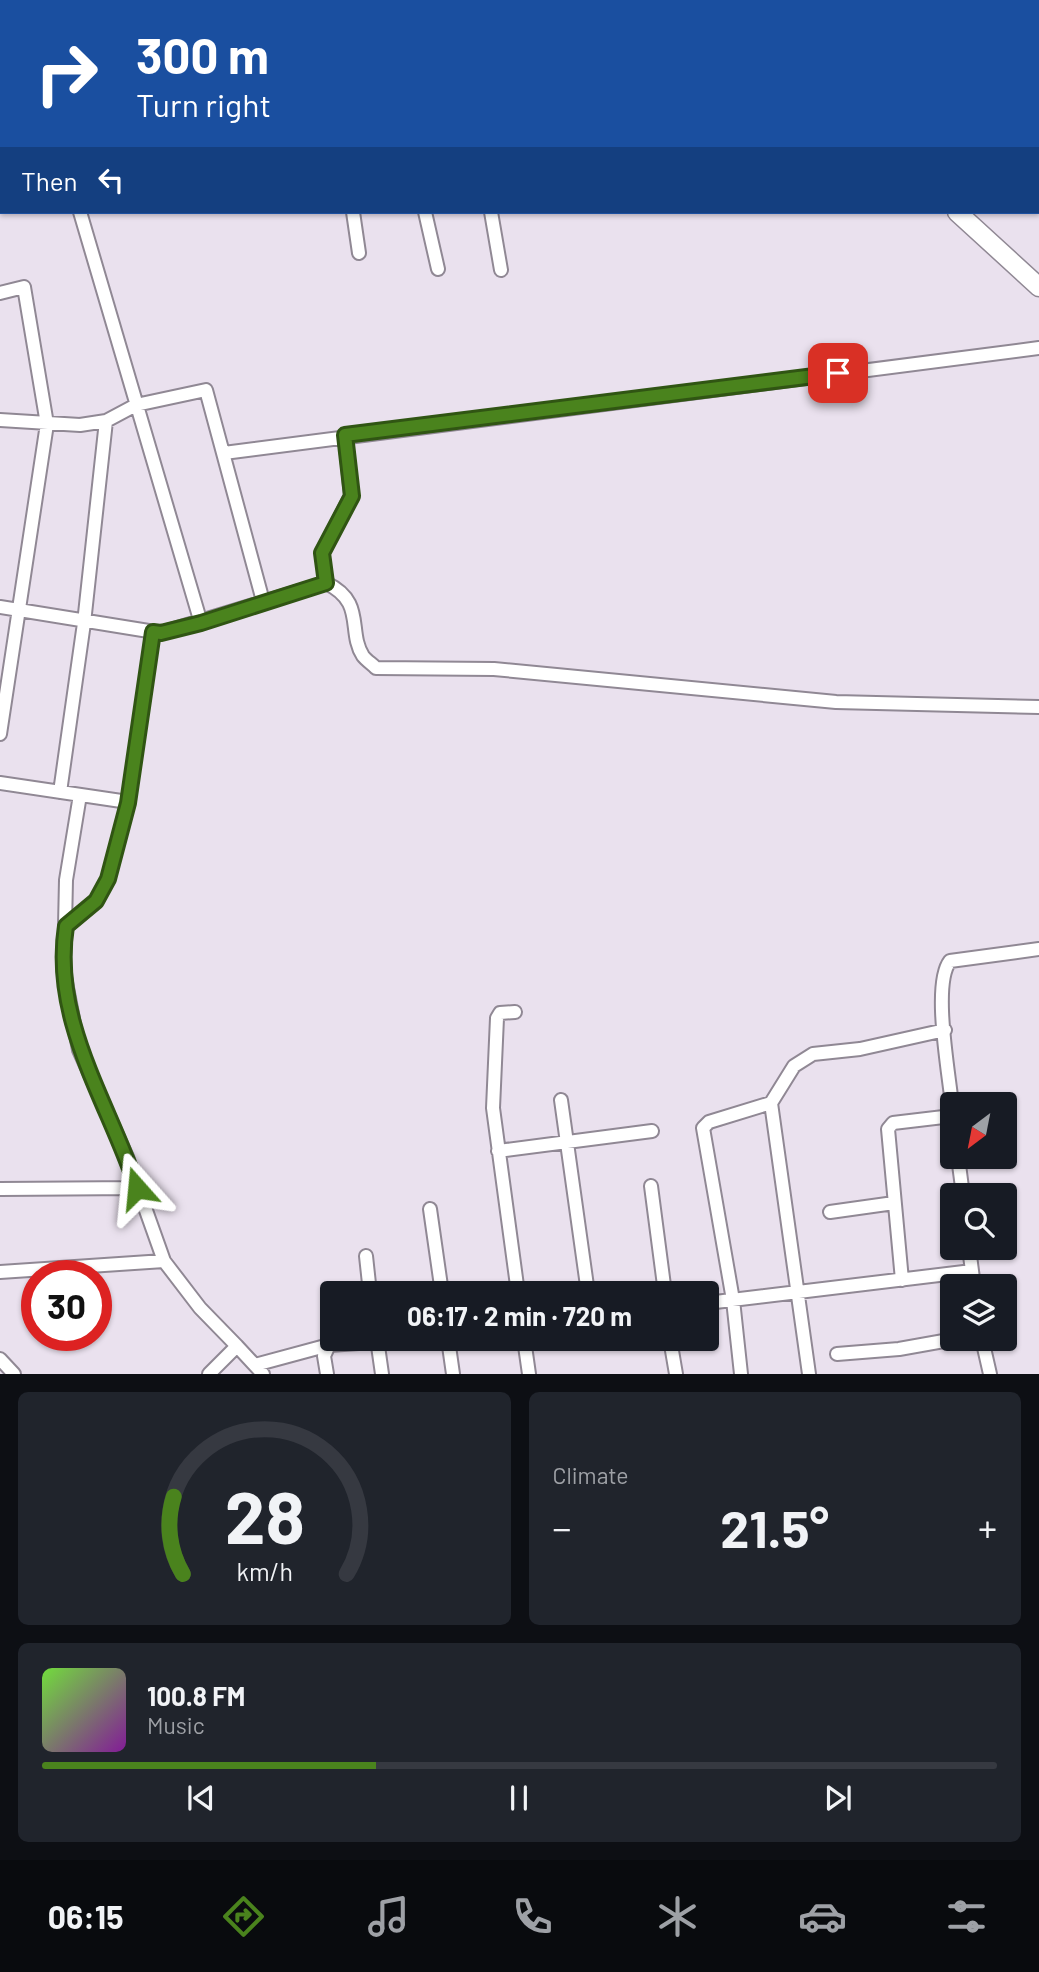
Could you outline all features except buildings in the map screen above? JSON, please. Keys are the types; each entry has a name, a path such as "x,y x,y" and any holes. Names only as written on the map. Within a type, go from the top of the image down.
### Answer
{"street":[{"path":"81,214 201,623"},
{"path":"353,214 359,253"},
{"path":"425,214 438,269"},
{"path":"491,214 501,270"},
{"path":"959,214 1039,287"},
{"path":"0,293 24,287 47,424 0,734"},
{"path":"224,453 345,435 1039,348"},
{"path":"0,421 80,425 106,421 136,405 206,390 263,601"},
{"path":"60,792 84,623 106,421"},
{"path":"326,583 322,553 352,496 345,435"},
{"path":"0,607 84,623 161,633 326,583 336,588 352,608 363,655 376,668 494,669 836,702 1039,707"},
{"path":"66,926 96,901 108,879 128,803 153,632"},
{"path":"0,783 128,803"},
{"path":"80,795 66,880 64,972 79,1050 127,1157 164,1261 201,1308 259,1369 320,1348"},
{"path":"951,1092 941,979 950,961 1039,949"},
{"path":"515,1012 500,1013 497,1018 492,1108 516,1281"},
{"path":"809,1374 771,1103 794,1066 813,1054 860,1049 945,1030"},
{"path":"561,1101 587,1281"},
{"path":"741,1374 733,1300 703,1128 709,1122 771,1103"},
{"path":"902,1280 888,1129 893,1123 940,1117"},
{"path":"498,1151 652,1131"},
{"path":"651,1186 663,1281"},
{"path":"0,1189 137,1188"},
{"path":"830,1212 894,1203"},
{"path":"430,1209 440,1281"},
{"path":"366,1256 369,1281"},
{"path":"971,1260 973,1274"},
{"path":"0,1272 164,1261"},
{"path":"719,1302 972,1271"},
{"path":"837,1354 899,1349 940,1342"},
{"path":"209,1374 237,1346"},
{"path":"326,1351 324,1356 327,1374"},
{"path":"379,1351 382,1374"},
{"path":"450,1351 453,1374"},
{"path":"526,1351 529,1374"},
{"path":"672,1351 676,1374"},
{"path":"985,1351 990,1374"},
{"path":"0,1359 14,1374"}],"route":[{"path":"137,1188 127,1157 79,1050 64,972 64,940 66,926 96,901 108,879 128,803 153,632 161,633 201,623 326,583 322,553 352,496 345,435 838,373"}]}
